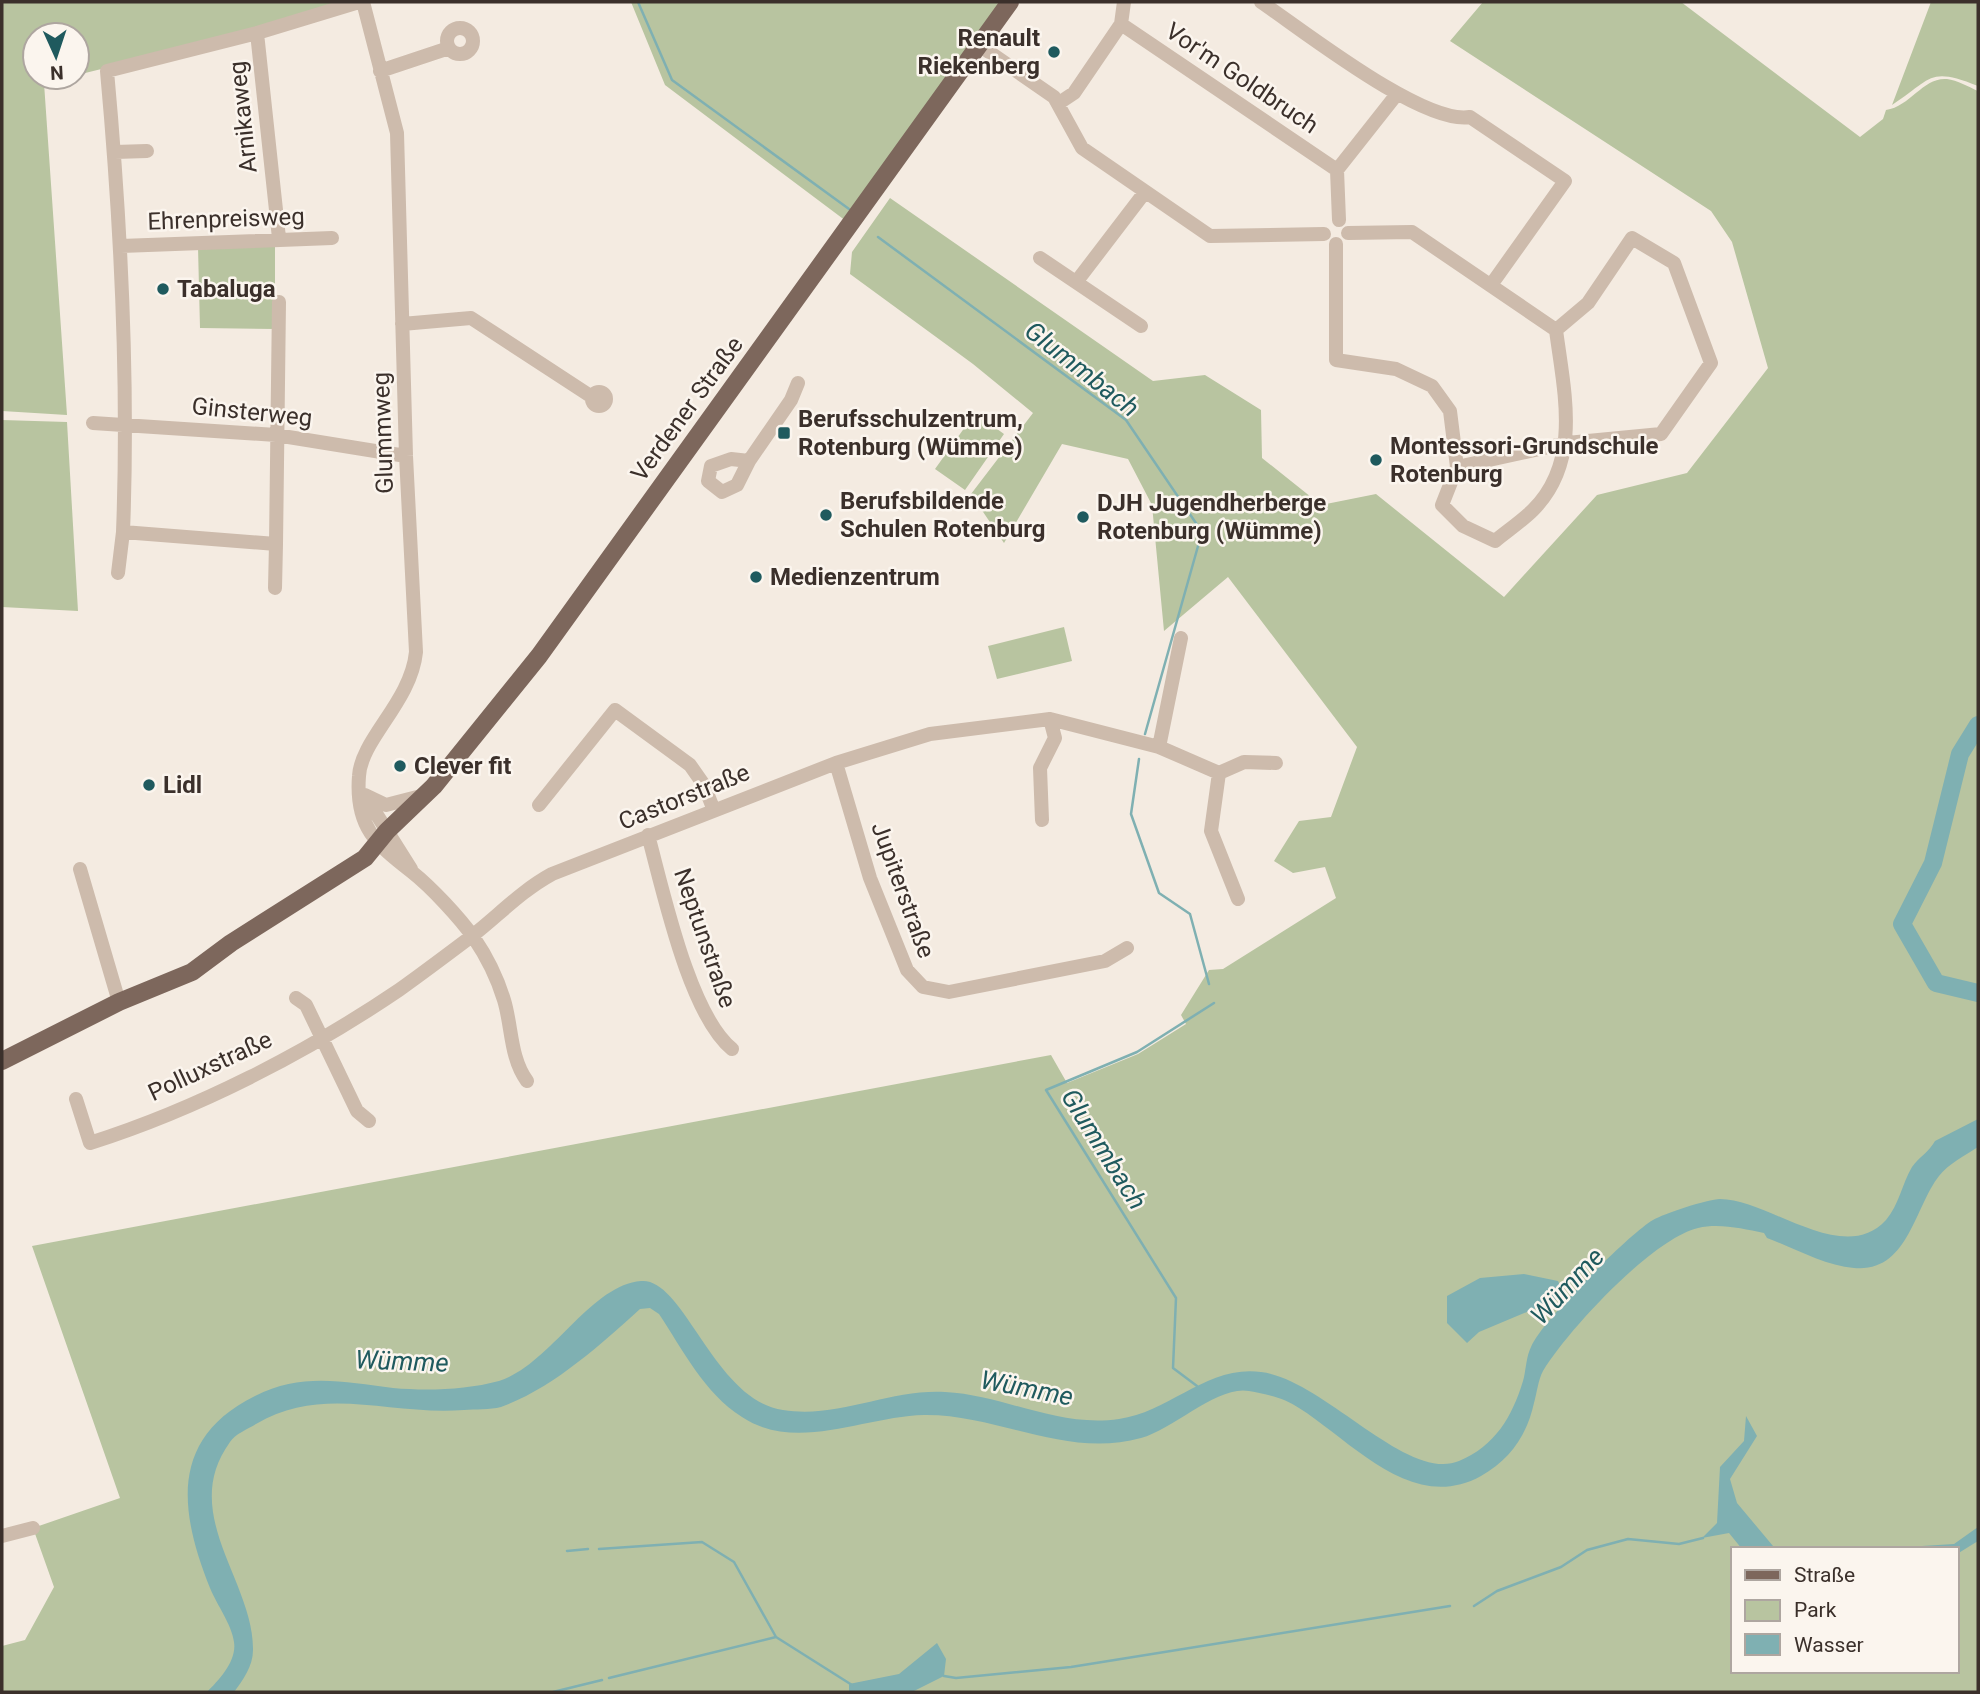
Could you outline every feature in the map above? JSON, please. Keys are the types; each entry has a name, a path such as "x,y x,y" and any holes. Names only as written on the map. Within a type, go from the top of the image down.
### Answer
{"main road":[{"name":"Verdener Straße","path":"2,1061 119,1002 192,972 231,943 365,859 379,839 425,795 539,656 1010,2"}],"street":[{"path":"118,573 123,532 127,423 121,246 107,71 257,33 361,2"},
{"name":"Glummweg","path":"361,2 397,133 406,456 415,609 414,668 401,699 365,756 359,781 362,813 379,839"},
{"path":"1059,103 1074,93 1121,24 1124,2"},
{"path":"1261,2 1397,94 1457,119 1470,117 1565,181 1491,285"},
{"name":"Vor'm Goldbruch","path":"1121,24 1337,170"},
{"name":"Arnikaweg","path":"257,33 279,238"},
{"path":"979,45 1059,103 1082,148 1210,236 1324,234"},
{"path":"380,71 449,48"},
{"path":"1339,220 1327,223 1324,234 1328,241 1336,244 1345,240 1348,233 1347,227 1339,220 1337,170 1397,94"},
{"path":"115,152 146,150"},
{"path":"1077,281 1145,192"},
{"path":"1336,244 1336,360 1396,369 1432,386 1450,411 1457,467 1442,505 1464,526 1495,541 1534,509 1562,468 1567,443 1565,400 1556,330 1412,232 1348,233"},
{"name":"Ehrenpreisweg","path":"121,246 332,238"},
{"path":"1457,467 1567,443 1661,434 1711,362 1674,263 1632,238 1588,303 1556,330"},
{"path":"1040,258 1141,326"},
{"path":"275,588 279,302"},
{"path":"402,324 471,318 592,397"},
{"path":"749,461 779,420 798,383"},
{"name":"Ginsterweg","path":"93,423 127,423 276,435 406,456"},
{"path":"123,532 276,544"},
{"path":"1159,747 1181,638"},
{"path":"539,805 615,710 690,765 698,774 713,808"},
{"path":"1049,719 1159,747 1219,773 1244,762 1276,763"},
{"path":"1042,820 1040,768 1055,738 1049,719"},
{"name":"Castorstraße","path":"472,935 533,885 713,808 836,763 930,734 1049,719"},
{"name":"Jupiterstraße","path":"836,763 894,944 910,976 918,984 935,991 949,992 1105,961 1127,948"},
{"path":"1219,773 1211,831 1238,899"},
{"path":"359,781 379,839 472,935 492,966 518,1067 527,1081"},
{"path":"365,796 386,805 425,795"},
{"name":"Neptunstraße","path":"648,835 694,987 714,1030 732,1049"},
{"path":"80,869 119,1002"},
{"name":"Polluxstraße","path":"76,1099 90,1143 233,1084 323,1037 472,935"},
{"path":"296,998 306,1005 357,1111 369,1121"},
{"path":"2,1536 33,1528"}],"green space":[{"path":"2,2 353,2 256,31 91,72 91,21 21,21 21,91 45,91 67,415 2,411"},
{"path":"631,2 1010,2 850,224 665,85"},
{"path":"1483,2 1681,2 1860,137 1883,119 1886,110 1903,103 1931,82 1947,79 1978,91 1978,1692 2,1692 2,1646 25,1640 54,1587 33,1528 120,1498 32,1246 1051,1055 1067,1083 1138,1054 1186,1024 1181,1015 1209,970 1223,969 1336,898 1325,867 1293,873 1274,861 1299,821 1331,817 1357,747 1228,577 1164,631 1152,505 1128,459 1062,444 1004,543 971,494 1033,413 973,364 850,274 852,252 890,198 1153,381 1205,375 1261,410 1262,458 1321,505 1376,494 1504,597 1597,495 1687,473 1768,368 1732,242 1711,211 1450,41"},
{"path":"1931,2 1978,2 1978,86 1939,76 1924,82 1892,105"},
{"path":"275,242 275,329 200,328 198,247"},
{"path":"975,413 1004,434 965,490 935,469"},
{"path":"2,420 67,422 78,611 2,607"},
{"path":"1064,627 1072,661 997,679 988,646"}],"water":[{"path":"1978,1119 1978,1147 1939,1176 1898,1250 1887,1260 1872,1267 1854,1268 1832,1264 1767,1238 1764,1233 1723,1226 1698,1228 1658,1249 1613,1288 1555,1354 1541,1375 1531,1415 1516,1446 1491,1470 1456,1485 1431,1486 1407,1480 1384,1469 1294,1405 1249,1391 1237,1391 1210,1401 1141,1438 1113,1443 1059,1440 979,1421 924,1415 832,1430 785,1432 763,1427 742,1417 716,1396 695,1370 659,1314 650,1308 640,1309 592,1351 539,1389 501,1407 437,1411 332,1404 281,1412 235,1437 216,1469 212,1495 215,1521 222,1547 243,1599 250,1624 253,1656 244,1678 234,1692 207,1692 230,1663 234,1642 210,1588 192,1532 188,1506 189,1480 195,1456 207,1434 227,1414 255,1396 272,1389 306,1381 432,1389 460,1388 499,1381 536,1359 604,1296 622,1286 641,1281 657,1285 672,1298 719,1364 738,1385 759,1401 783,1410 824,1411 904,1395 945,1392 967,1394 1053,1415 1096,1421 1138,1415 1223,1375 1261,1372 1285,1379 1311,1392 1390,1444 1415,1457 1438,1464 1459,1461 1472,1455 1492,1439 1507,1418 1523,1381 1528,1355 1538,1335 1606,1260 1653,1220 1686,1207 1720,1199 1761,1209 1828,1234 1849,1237 1869,1233 1886,1220 1912,1167 1935,1141"},
{"path":"1524,1274 1558,1281 1565,1296 1479,1332 1467,1343 1447,1323 1447,1296 1480,1278"},
{"path":"1746,1416 1757,1436 1730,1479 1737,1503 1773,1546 1779,1547 1740,1547 1729,1533 1702,1538 1717,1523 1720,1467 1744,1441"},
{"path":"1978,1527 1978,1541 1959,1553 1959,1547 1906,1547 1954,1544"},
{"path":"937,1643 946,1659 944,1676 912,1692 849,1692 849,1684 899,1674"}],"waterway":[{"name":"Glummbach","path":"638,2 672,80 849,209"},
{"name":"Glummbach","path":"878,237 1126,420 1202,532 1145,734"},
{"path":"1978,725 1960,754 1933,863 1902,924 1936,983 1978,993"},
{"name":"Glummbach","path":"1139,759 1131,814 1159,893 1190,914 1209,984"},
{"name":"Glummbach","path":"1197,1386 1173,1368 1176,1298 1046,1090 1137,1052 1214,1003"},
{"path":"1474,1606 1497,1591 1561,1567 1587,1550 1628,1539 1679,1544 1703,1538"},
{"path":"599,1549 702,1542 734,1562 776,1637"},
{"path":"567,1551 588,1549"},
{"path":"944,1676 956,1678 1071,1667 1450,1606"},
{"path":"609,1678 776,1637 852,1685"},
{"path":"553,1692 602,1680"}],"place":[{"name":"Renault Riekenberg","path":"1054,52"},
{"name":"Tabaluga","path":"163,289"},
{"name":"Berufsschulzentrum, Rotenburg (Wümme)","path":"784,433"},
{"name":"Montessori-Grundschule Rotenburg","path":"1376,460"},
{"name":"Berufsbildende Schulen Rotenburg","path":"826,515"},
{"name":"DJH Jugendherberge Rotenburg (Wümme)","path":"1083,517"},
{"name":"Medienzentrum","path":"756,577"},
{"name":"Clever fit","path":"400,766"},
{"name":"Lidl","path":"149,785"}],"water label":[{"name":"Wümme","path":"1567,1286"},
{"name":"Wümme","path":"402,1361"},
{"name":"Wümme","path":"1027,1388"}]}
